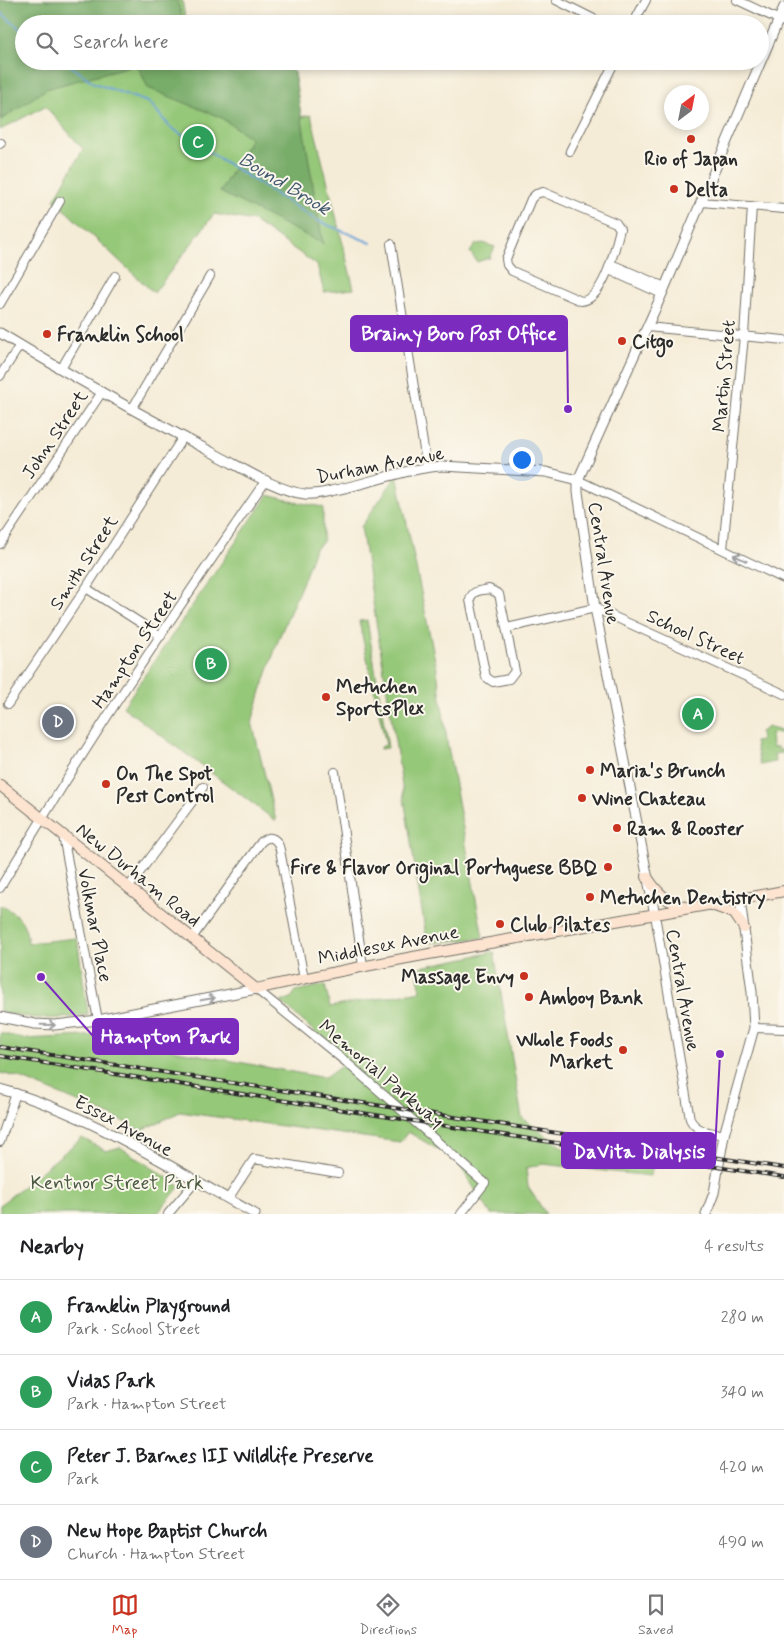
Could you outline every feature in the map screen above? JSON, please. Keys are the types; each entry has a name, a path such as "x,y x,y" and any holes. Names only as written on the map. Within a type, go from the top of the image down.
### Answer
{"main road":[{"name":"New Durham Road","path":"0,785 256,989"},
{"path":"647,877 653,888 663,897 689,908"},
{"name":"Middlesex Avenue","path":"256,989 363,966 784,891"},
{"path":"711,904 734,913 744,928"}],"street":[{"path":"556,0 586,15"},
{"path":"638,15 646,0"},
{"path":"737,0 768,15"},
{"name":"Central Avenue","path":"769,48 781,21 784,7"},
{"path":"769,15 781,21"},
{"path":"570,151 610,70"},
{"name":"Central Avenue","path":"724,1135 699,1129 693,1125 690,1119 655,915 595,608 578,480 664,291 759,70"},
{"path":"544,192 616,223 620,229 610,267 592,297 586,301 581,301 512,271 507,265 506,259 531,199 536,194 544,192"},
{"path":"0,304 60,201"},
{"path":"701,202 784,209"},
{"name":"Martin Street","path":"723,549 744,336 752,206"},
{"path":"391,244 427,468"},
{"path":"610,267 664,291"},
{"path":"61,368 116,276"},
{"path":"132,409 210,276"},
{"path":"647,327 784,340"},
{"name":"Durham Avenue","path":"0,333 183,437 266,480 294,492 307,494 351,487 427,468 443,466 546,472 578,480 784,579"},
{"path":"0,376 20,345"},
{"name":"John Street","path":"0,544 102,392"},
{"name":"Smith Street","path":"8,704 86,588 183,437"},
{"name":"Hampton Street","path":"0,888 42,818 266,480"},
{"path":"86,588 161,636"},
{"path":"489,590 499,594 507,628 515,672 509,679 493,682 486,677 470,600 474,592 489,590"},
{"path":"507,628 595,608"},
{"name":"School Street","path":"595,608 784,694"},
{"path":"335,772 363,966"},
{"path":"128,888 203,787"},
{"name":"Volkmar Place","path":"63,836 98,1020"},
{"path":"192,938 261,842 266,838 272,837 278,843 280,850 304,979"},
{"path":"706,1214 714,1194 724,1135 754,1028 752,992 740,899"},
{"name":"Middlesex Avenue","path":"0,1017 35,1024 55,1025 98,1020 256,989"},
{"name":"Memorial Parkway","path":"256,989 346,1062 485,1183 461,1214"},
{"path":"754,1028 784,1029"},
{"name":"Essex Avenue","path":"0,1089 16,1093 93,1124 255,1214"},
{"path":"0,1142 16,1093"},
{"path":"228,1199 254,1159 338,1173"},
{"path":"168,1214 196,1181"}],"green space":[{"path":"0,0 182,0 184,15 15,15 15,70 194,70 201,109 220,117 238,129 311,115 354,289 324,292 317,265 254,221 214,214 154,293 54,200 83,149 45,106 0,130"},
{"path":"0,0 177,0 181,15 15,15 15,70 115,70 46,89 1,120"},
{"path":"140,70 294,70 323,244 220,192 251,138 220,117 148,88"},
{"path":"483,243 495,247 489,259 477,262 470,252 475,245"},
{"path":"397,475 437,670 447,741 483,938 427,943 361,527"},
{"path":"268,495 323,507 323,542 315,548 279,638 252,722 276,821 123,707"},
{"path":"367,620 388,748 380,749 380,747 386,745 359,621"},
{"path":"686,706 708,712 709,717 689,721"},
{"path":"768,727 784,732 771,734 772,747 784,750 784,753 774,754 775,762 760,765 755,742 761,741 760,732"},
{"path":"0,905 20,919 25,929 28,943 77,938 88,1014 67,1018 44,1018 21,1016 0,1011"},
{"path":"494,952 522,1118 566,1150 654,1165 650,1176 543,1164 526,1168 528,1187 546,1214 491,1214 456,1160 408,1132 400,1142 180,1112 140,1131 119,1119 18,1077 0,1073 0,1033 24,1039 107,1035 167,1025 173,1050 325,1078 348,1061 281,1002 291,998 296,991 325,985 330,1007 421,991 416,968"},
{"name":"Kentnor Street Park","path":"82,1138 106,1151 120,1147 180,1186 157,1214 0,1214 0,1205"}],"waterway":[{"name":"Bound Brook","path":"0,12 15,24"},
{"name":"Bound Brook","path":"76,70 94,83 150,103 170,127 316,220 371,243"}],"railway":[{"path":"0,1047 784,1168"},
{"path":"0,1056 784,1177"}],"place":[{"name":"Rio of Japan","path":"691,139"},
{"name":"Peter J. Barnes III Wildlife Preserve","path":"198,142"},
{"name":"Delta","path":"674,189"},
{"name":"Franklin School","path":"47,334"},
{"name":"Citgo","path":"622,341"},
{"name":"Brainy Boro Post Office","path":"568,409"},
{"name":"Vidas Park","path":"211,664"},
{"name":"Metuchen SportsPlex","path":"326,697"},
{"name":"Franklin Playground","path":"698,714"},
{"name":"New Hope Baptist Church","path":"58,722"},
{"name":"Maria's Brunch","path":"590,770"},
{"name":"On The Spot Pest Control","path":"106,784"},
{"name":"Wine Chateau","path":"582,798"},
{"name":"Ram & Rooster","path":"617,828"},
{"name":"Fire & Flavor Original Portuguese BBQ","path":"608,867"},
{"name":"Metuchen Dentistry","path":"590,897"},
{"name":"Club Pilates","path":"500,924"},
{"name":"Massage Envy","path":"524,976"},
{"name":"Hampton Park","path":"41,977"},
{"name":"Amboy Bank","path":"529,997"},
{"name":"Whole Foods Market","path":"623,1050"},
{"name":"DaVita Dialysis","path":"720,1054"}]}
